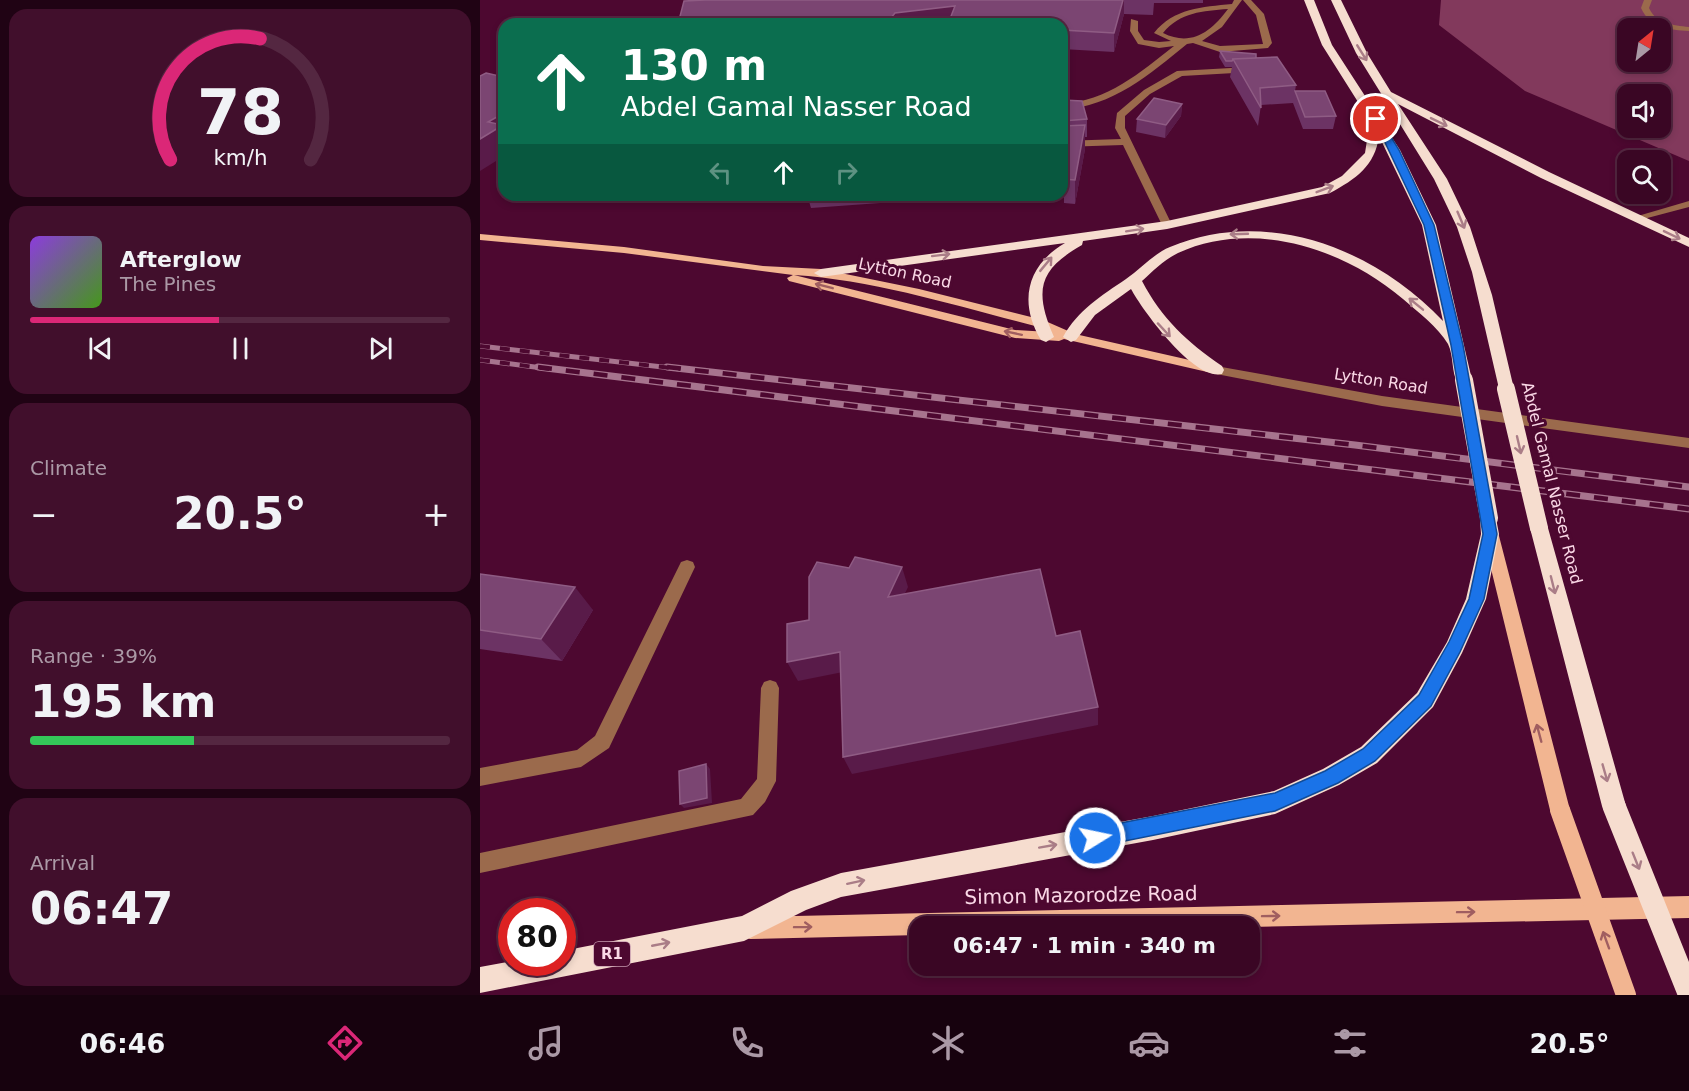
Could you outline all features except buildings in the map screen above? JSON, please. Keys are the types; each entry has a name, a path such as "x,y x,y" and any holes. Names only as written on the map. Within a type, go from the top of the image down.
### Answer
{"highway":[{"path":"744,928 800,900 841,885 1153,828 1275,802 1331,777 1369,755 1425,700 1455,647 1476,599 1489,526 1464,380 1429,225 1394,150 1327,45 1309,0"},
{"name":"Abdel Gamal Nasser Road","path":"1336,0 1356,42 1436,170 1455,206 1474,253 1539,528 1614,806 1689,993"},
{"path":"1388,94 1422,114 1689,243"},
{"path":"821,273 1167,225 1326,190 1346,179 1371,154 1376,119"},
{"path":"1071,337 1086,315 1172,251 1196,241 1238,233 1285,237 1334,253 1372,271 1422,308 1457,345"},
{"path":"1046,338 1032,297 1039,273 1058,251 1086,237"},
{"path":"1134,280 1158,324 1172,338 1216,370"},
{"name":"Simon Mazorodze Road","path":"480,980 744,928"}],"main road":[{"name":"Lytton Road","path":"480,237 624,250 763,269 821,273 919,293 1039,323 1071,337 1216,370"},
{"name":"Lytton Road","path":"763,269 1015,334 1046,338 1071,337"},
{"path":"1489,526 1560,810 1626,995"},
{"name":"Simon Mazorodze Road","path":"744,928 1689,907"}],"street":[{"path":"682,18 704,0"},
{"path":"1134,21 1134,31 1141,42 1159,45 1196,42 1220,48 1265,46 1268,43 1260,14 1246,0"},
{"path":"1648,0 1644,8 1651,19 1662,25 1689,29"},
{"path":"1196,42 1208,36 1236,3"},
{"path":"1184,42 1163,37 1159,31 1172,18 1187,11 1236,3"},
{"path":"1068,107 1078,108 1129,84 1184,42"},
{"path":"1167,225 1120,128 1120,115 1147,92 1180,73 1257,70"},
{"path":"1068,144 1127,142"},
{"path":"1636,218 1689,204"},
{"name":"Lytton Road","path":"1216,370 1382,401 1689,443"},
{"path":"480,777 581,758 602,741 687,567"},
{"path":"480,862 746,808 758,795 766,781 770,688"}],"shaded area":[{"path":"1441,0 1689,0 1689,161 1671,153 1671,150 1663,150 1635,138 1671,138 1671,84 1617,84 1617,130 1525,91 1439,25"}],"railway":[{"path":"480,346 680,369"},
{"path":"480,360 550,369"},
{"path":"538,367 1689,509"},
{"path":"667,367 1355,445 1689,487"}],"route":[{"path":"1095,838 1275,802 1331,777 1369,755 1425,700 1455,647 1476,599 1490,534 1489,518 1457,345 1429,225 1394,150 1376,119"}]}
